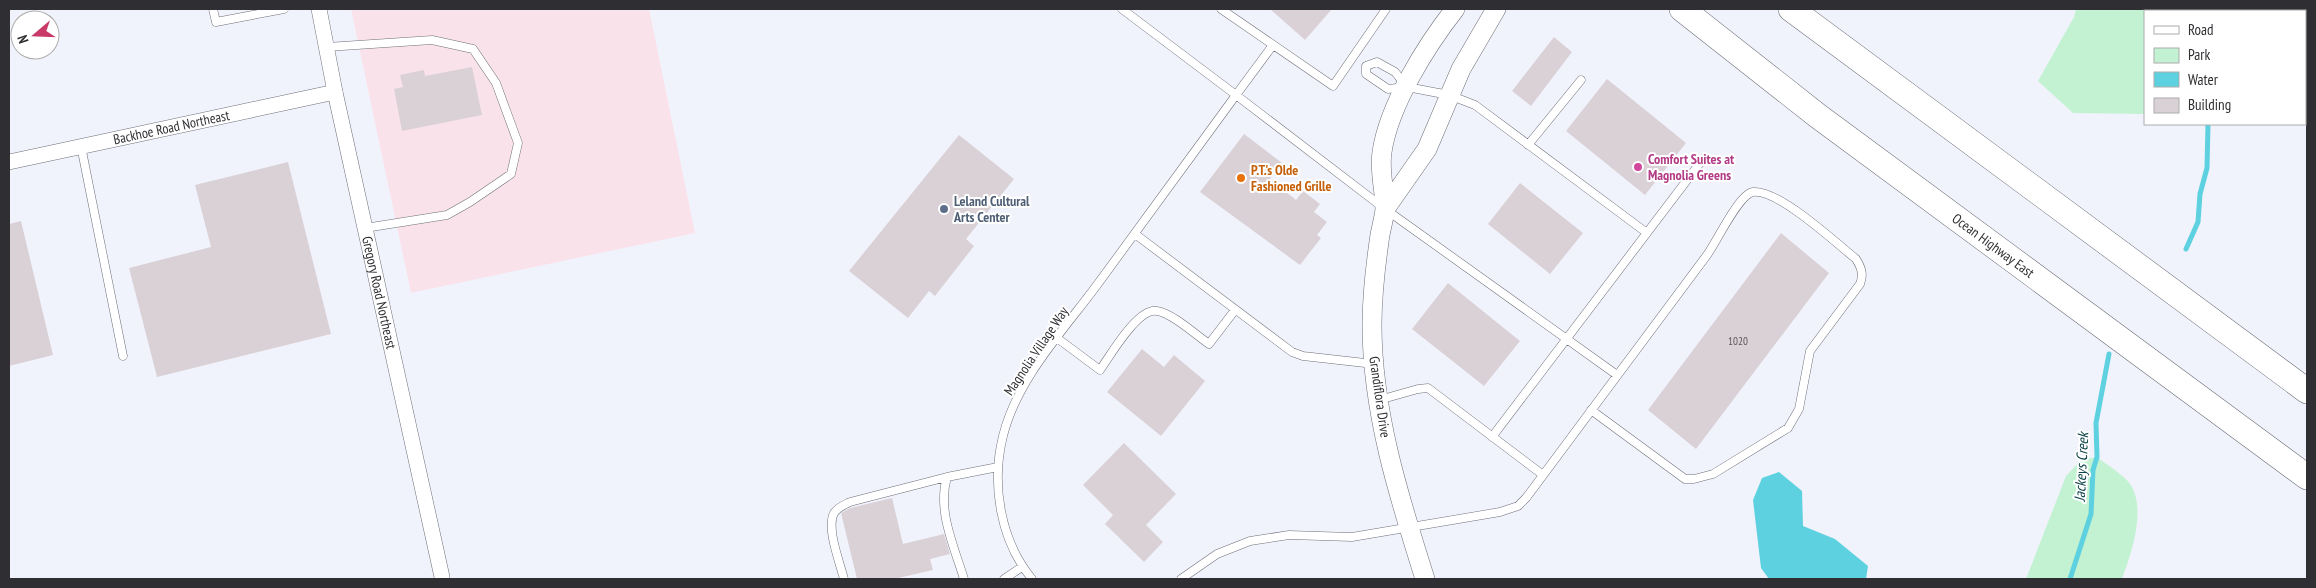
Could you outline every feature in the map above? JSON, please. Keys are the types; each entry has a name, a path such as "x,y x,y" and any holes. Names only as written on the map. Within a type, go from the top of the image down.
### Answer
{"highway":[{"name":"Ocean Highway East","path":"1682,9 1818,116 2307,478"},
{"path":"1791,9 2307,391"}],"street":[{"name":"Gregory Road Northeast","path":"320,9 335,92 442,577"},
{"name":"Grandiflora Drive","path":"1425,579 1393,472 1379,400 1374,364 1373,298 1385,209 1381,174 1382,154 1392,119 1407,87 1432,43 1455,9"},
{"name":"Grandiflora Drive","path":"1385,209 1427,149 1461,68 1496,9"},
{"name":"Backhoe Road Northeast","path":"9,162 335,92"}],"lane":[{"path":"213,9 216,22 284,9"},
{"path":"1122,9 1385,209 1617,375"},
{"path":"1221,9 1333,86 1386,9"},
{"path":"327,47 432,40 473,50 496,83 518,143 511,174 447,215 365,228"},
{"name":"Magnolia Village Way","path":"1032,579 1022,567 1010,545 1002,516 998,484 998,467 1003,436 1013,407 1029,377 1057,338 1273,45"},
{"path":"1353,58 1366,66"},
{"path":"1366,66 1377,62 1396,72 1407,87"},
{"path":"1366,66 1366,74 1388,89 1407,87 1449,95 1475,105 1647,233"},
{"path":"1528,145 1581,80"},
{"path":"81,146 123,356"},
{"path":"1492,437 1704,159"},
{"path":"1181,579 1217,554 1250,541 1289,535 1352,537 1510,510 1518,506 1544,475 1591,410 1718,239 1734,210 1745,195 1752,192 1763,193 1779,199 1856,258 1861,267 1863,278 1860,284 1810,351 1799,409 1794,420 1779,435 1713,474 1694,480 1685,479 1591,410"},
{"path":"1135,234 1292,352 1303,356 1374,364"},
{"path":"1057,338 1100,370 1136,321 1149,312 1156,310 1168,315 1209,344 1235,310"},
{"path":"1379,400 1428,388 1544,475"},
{"path":"844,579 831,528 832,518 839,508 850,502 947,477 998,467"},
{"path":"947,477 943,492 943,508 964,579"},
{"path":"1004,579 1022,567"}],"shaded area":[{"path":"351,9 649,9 695,233 411,293"}],"green space":[{"path":"2076,9 2307,9 2307,49 2306,50 2306,10 2144,10 2144,114 2073,113 2038,81 2074,17"},
{"path":"2097,457 2123,477 2130,484 2135,494 2137,506 2136,531 2122,579 2026,579 2066,476 2081,460"}],"water":[{"path":"1779,472 1802,491 1803,526 1835,539 1868,566 1866,579 1769,579 1761,568 1753,500 1762,478"}],"building":[{"path":"1270,9 1332,9 1305,40"},
{"path":"1554,37 1572,52 1531,106 1512,91"},
{"path":"472,67 482,115 402,131 394,89 403,87 400,75 424,70 425,76"},
{"path":"1607,79 1686,143 1645,195 1566,131"},
{"path":"1244,134 1282,163 1270,179 1296,200 1303,191 1320,204 1314,212 1327,222 1317,235 1321,238 1300,265 1200,192"},
{"name":"Leland Cultural Arts Center","path":"959,135 1014,179 966,239 974,246 935,296 929,291 908,318 849,271"},
{"path":"288,162 331,334 157,377 129,268 211,247 195,185"},
{"path":"1520,183 1583,233 1550,274 1488,224"},
{"path":"21,221 53,355 9,366 9,224"},
{"path":"1781,233 1829,273 1696,449 1648,410"},
{"path":"1448,283 1520,341 1484,386 1412,329"},
{"path":"1142,349 1164,367 1174,355 1205,381 1161,436 1107,392"},
{"path":"1124,443 1176,494 1146,525 1163,542 1144,562 1105,524 1113,515 1083,485"},
{"path":"892,498 903,544 944,534 950,554 930,559 933,570 894,579 857,579 841,513 850,508"}],"waterway":[{"name":"Jackeys Creek","path":"2186,249 2198,222 2200,194 2207,168 2208,125"},
{"name":"Jackeys Creek","path":"2070,579 2091,514 2093,470 2097,457 2096,423 2109,354"}],"place":[{"name":"Comfort Suites at Magnolia Greens","path":"1638,167"},
{"name":"P.T.'s Olde Fashioned Grille","path":"1241,178"},
{"name":"Leland Cultural Arts Center","path":"944,209"}]}
